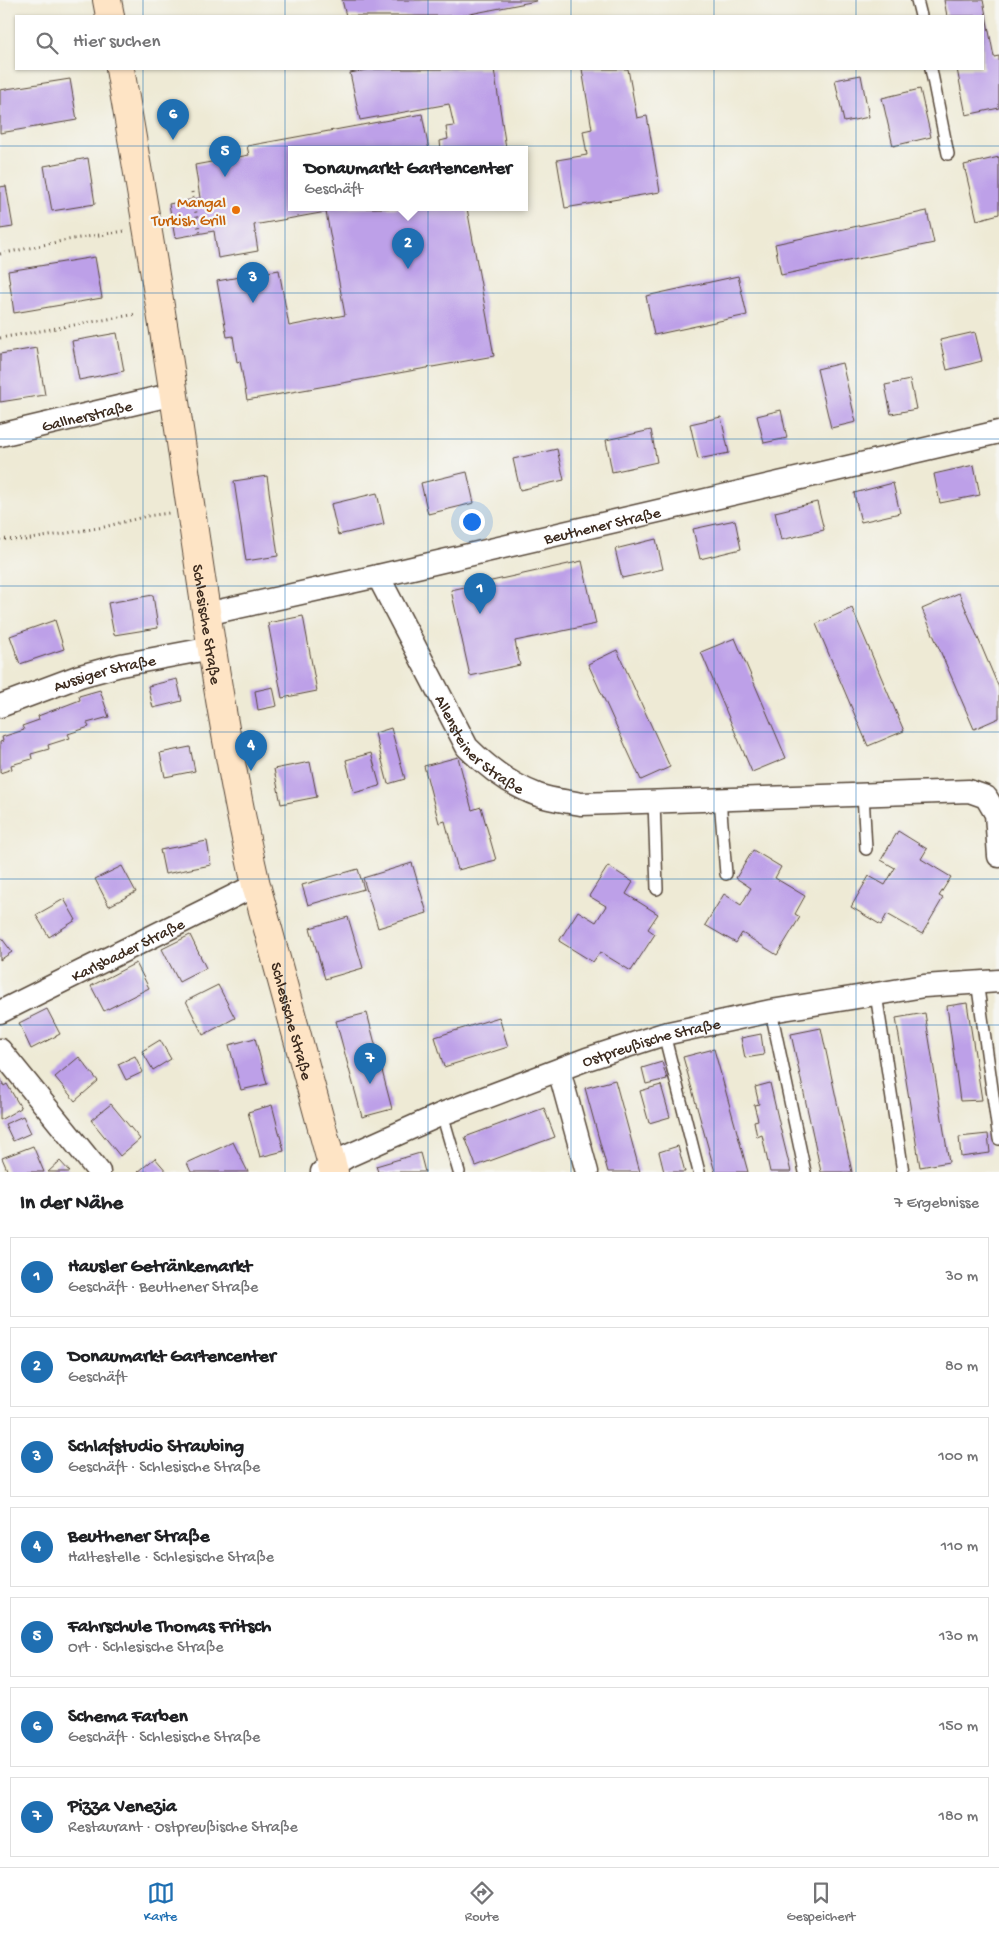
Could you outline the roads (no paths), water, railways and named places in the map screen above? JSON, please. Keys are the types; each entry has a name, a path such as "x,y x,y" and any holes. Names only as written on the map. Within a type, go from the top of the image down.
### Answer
{"street":[{"path":"107,0 110,15"},
{"name":"Schlesische Straße","path":"120,70 155,266 206,614 243,828 329,1170"},
{"name":"Gallnerstraße","path":"0,435 174,394"},
{"name":"Beuthener Straße","path":"206,614 999,432"},
{"name":"Allensteiner Straße","path":"378,576 467,747 486,766 506,779 538,795 581,804 969,791 986,797 996,814 999,856"},
{"name":"Aussiger Straße","path":"0,706 80,676 121,665 212,648"},
{"name":"Karlsbader Straße","path":"0,1012 256,884"},
{"name":"Ostpreußische Straße","path":"329,1170 348,1156 442,1114 587,1059 664,1034 772,1011 924,986 988,981"},
{"path":"0,1050 99,1172"},
{"path":"559,1070 587,1172"}],"lane":[{"path":"917,0 921,15"},
{"path":"931,70 948,154"},
{"path":"863,794 866,849"},
{"path":"720,799 726,874"},
{"path":"654,801 657,889"},
{"path":"988,981 999,1139"},
{"path":"876,994 903,1172"},
{"path":"772,1011 806,1172"},
{"path":"664,1034 699,1172"},
{"path":"442,1114 459,1172"}],"place":[{"name":"Schema Farben","path":"173,140"},
{"name":"Fahrschule Thomas Fritsch","path":"225,177"},
{"name":"Mangal Turkish Grill","path":"236,210"},
{"name":"Donaumarkt Gartencenter","path":"408,269"},
{"name":"Schlafstudio Straubing","path":"253,303"},
{"name":"Hausler Getränkemarkt","path":"480,614"},
{"name":"Beuthener Straße","path":"251,771"},
{"name":"Pizza Venezia","path":"370,1084"}]}
